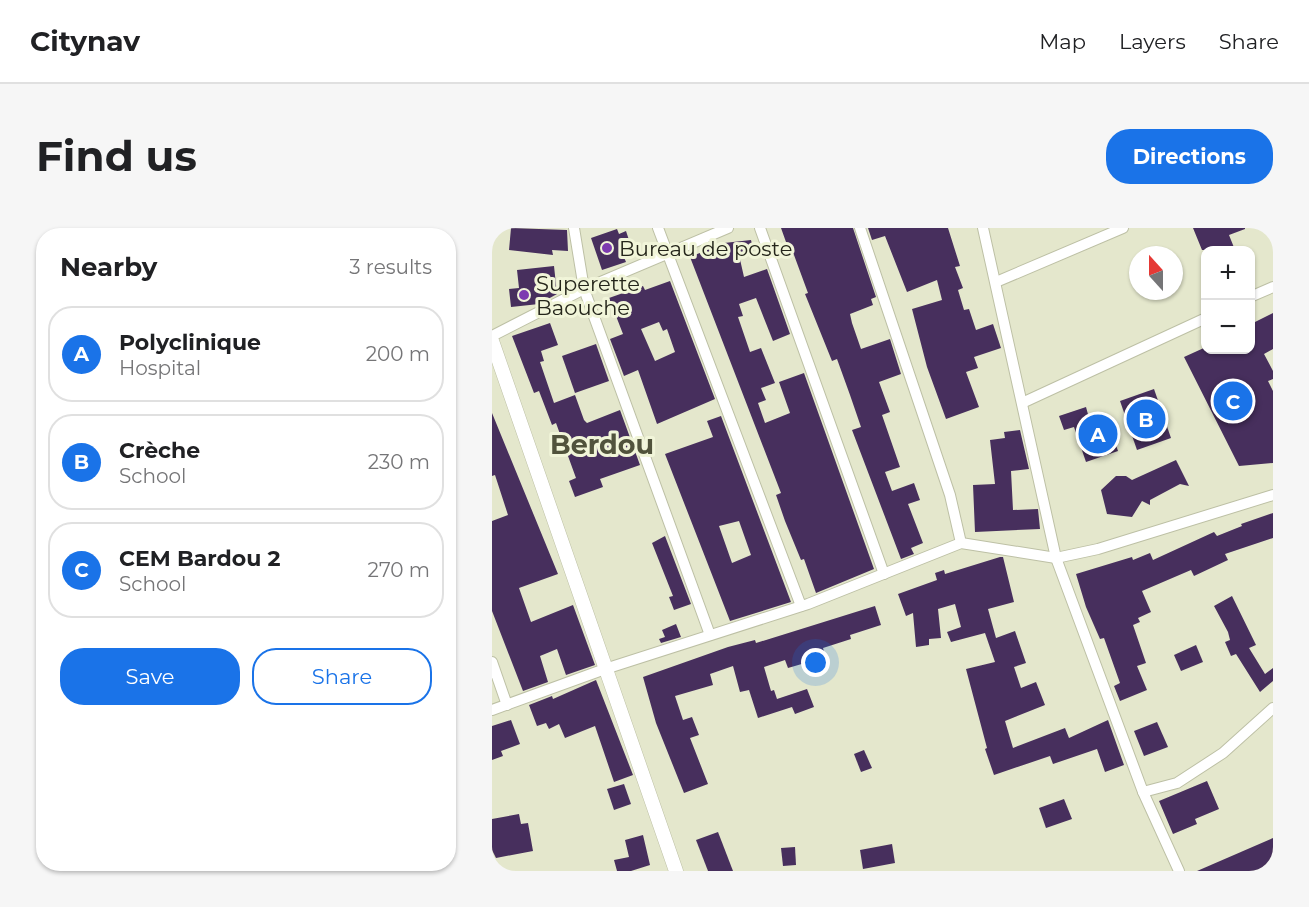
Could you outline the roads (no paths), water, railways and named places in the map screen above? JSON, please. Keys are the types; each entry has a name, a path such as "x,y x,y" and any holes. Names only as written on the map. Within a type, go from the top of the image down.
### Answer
{"main road":[{"path":"492,341 676,871"}],"street":[{"path":"574,228 584,289 710,635"},
{"path":"658,228 801,606"},
{"path":"492,336 584,289 728,228"},
{"path":"760,228 884,573"},
{"path":"860,228 950,495 961,543"},
{"path":"983,228 1056,558 1143,792 1179,871"},
{"path":"996,282 1123,228"},
{"path":"1255,295 1273,286"},
{"path":"1022,403 1201,320"},
{"path":"492,710 605,669 801,606 961,543 1056,558 1098,549 1273,495"},
{"path":"492,662 507,705"},
{"path":"1143,792 1177,783 1223,753 1273,708"}],"place":[{"name":"Bureau de poste","path":"607,248"},
{"name":"Superette Baouche","path":"524,295"},
{"name":"CEM Bardou 2","path":"1233,401"},
{"name":"Crèche","path":"1146,419"},
{"name":"Polyclinique","path":"1098,434"}],"district":[{"name":"Berdou","path":"602,444"}]}
